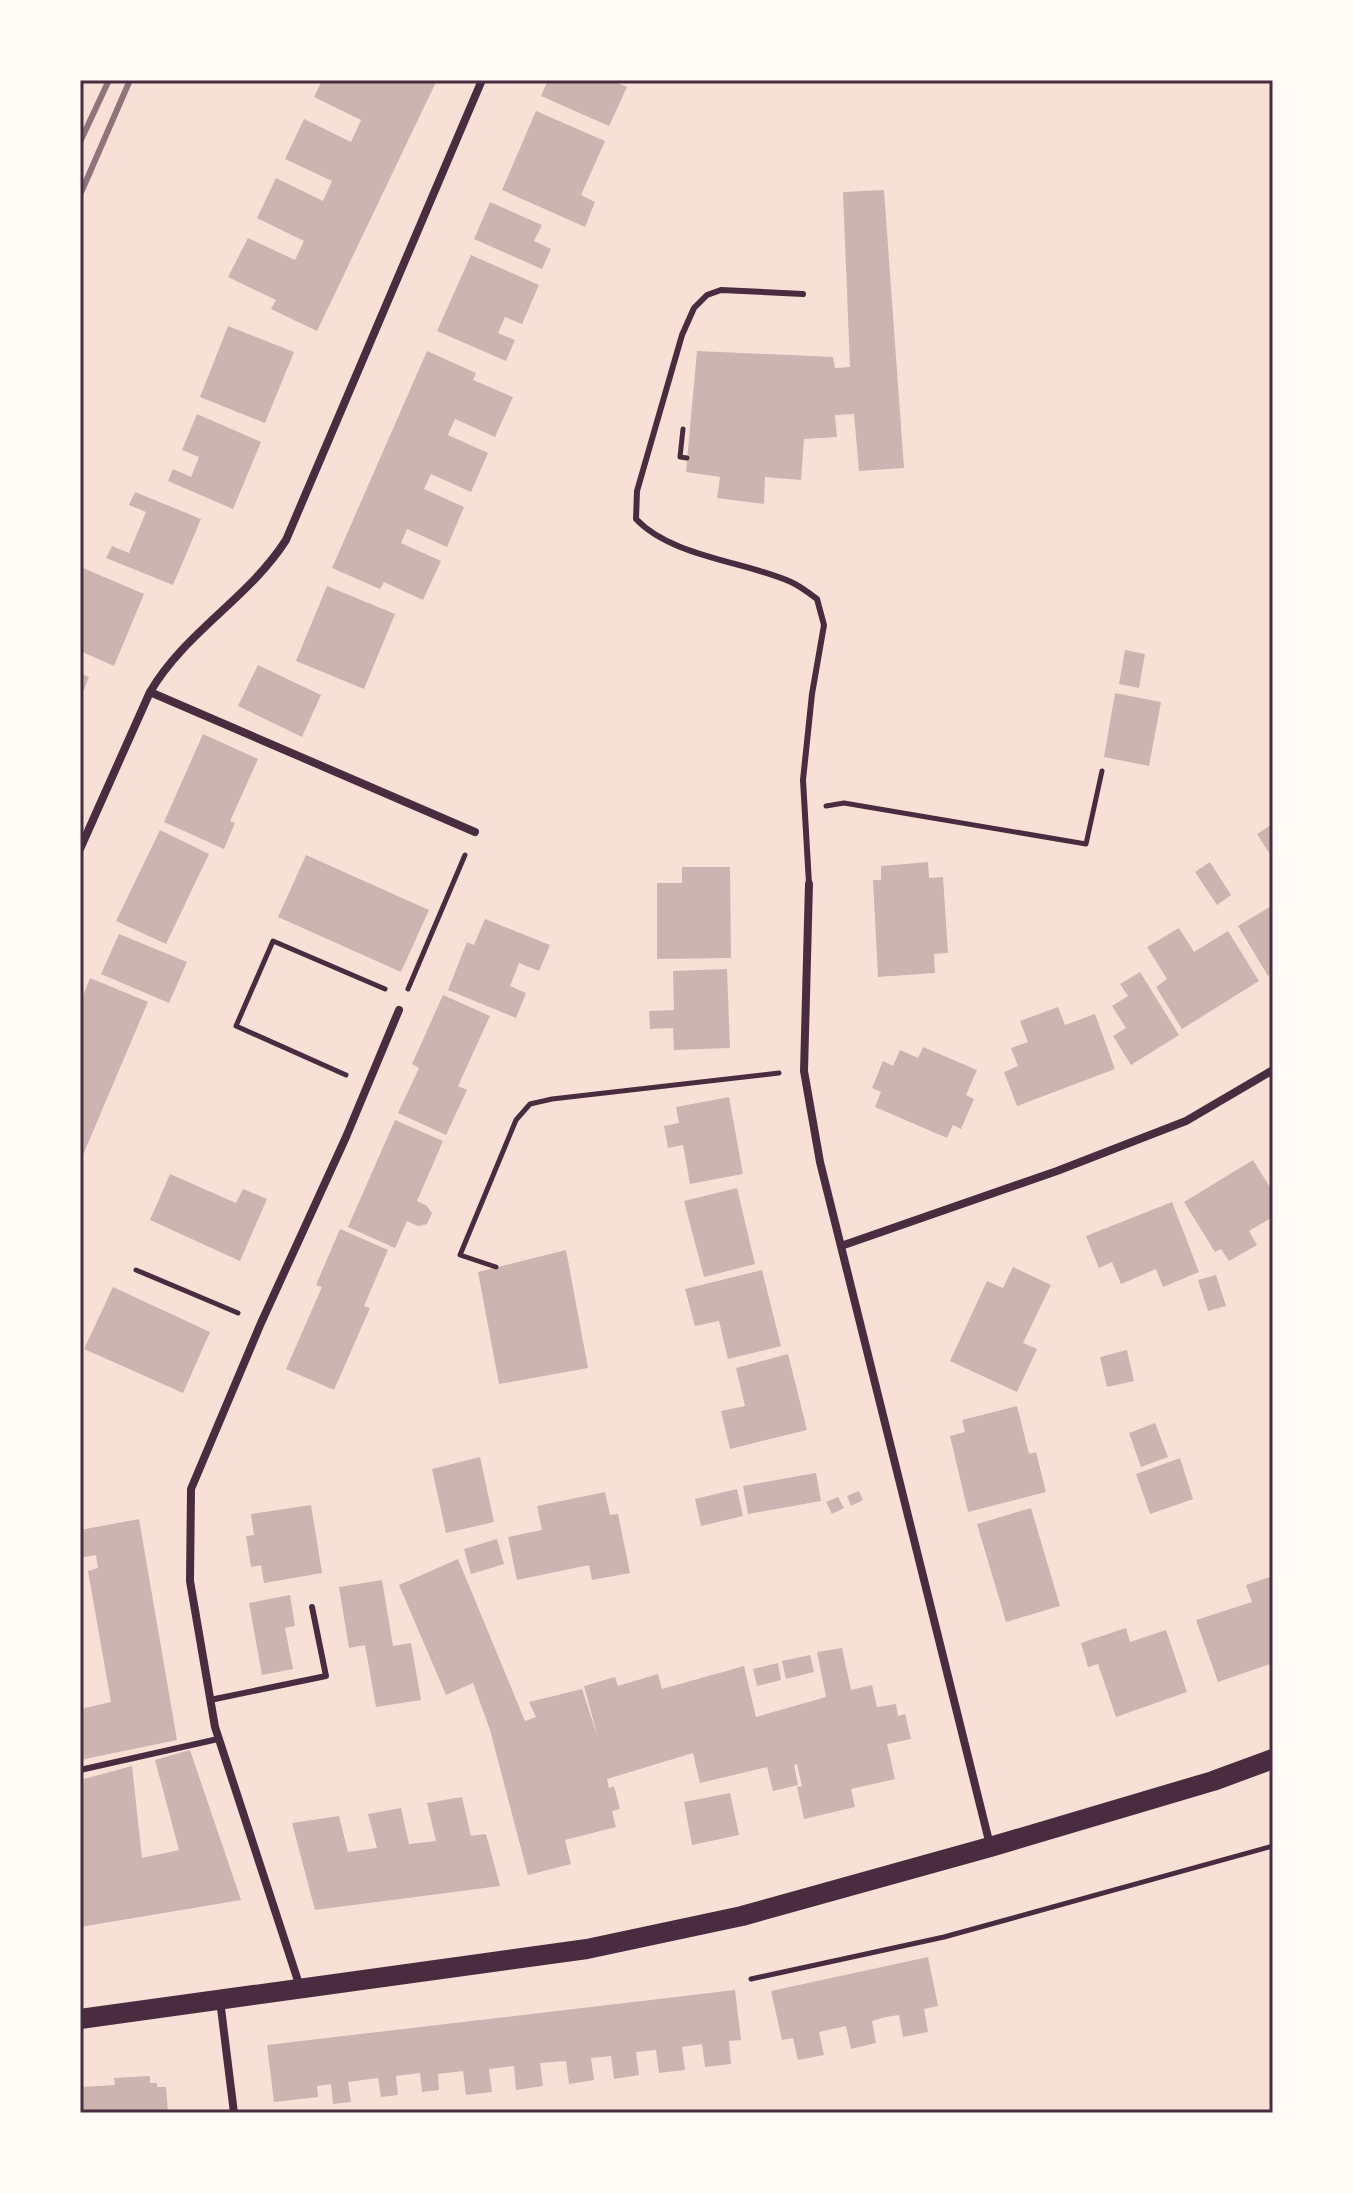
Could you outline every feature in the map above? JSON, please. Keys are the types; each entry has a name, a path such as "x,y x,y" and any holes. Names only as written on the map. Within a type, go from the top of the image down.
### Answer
{"main road":[{"path":"80,2019 587,1949 742,1916 990,1847 1213,1781 1273,1759"}],"street":[{"path":"80,849 150,692 177,654 250,587 286,540 482,80"},
{"path":"150,692 475,832"},
{"path":"809,884 804,1071 820,1162 990,1847"},
{"path":"300,1989 218,1739 190,1581 191,1489 399,1010"},
{"path":"841,1246 1057,1171 1186,1121 1273,1070"},
{"path":"220,2000 234,2113"}],"lane":[{"path":"803,294 721,290 707,295 694,308 682,335 637,491 636,519 648,532 668,541 793,582 817,599 824,625 812,694 803,780 809,884"},
{"path":"210,1700 326,1676 312,1607"},
{"path":"80,1770 218,1739"}],"path":[{"path":"683,428 680,457 687,458"},
{"path":"805,808 844,803 1086,844 1102,771"},
{"path":"399,1010 475,832"},
{"path":"368,1084 236,1026 273,941 404,998"},
{"path":"496,1267 460,1255 516,1120 530,1104 804,1071"},
{"path":"136,1270 261,1323"},
{"path":"751,1979 944,1937 1273,1846"}],"building":[{"path":"322,80 437,80 317,331 271,309 276,300 228,277 248,238 295,260 304,241 257,218 276,178 323,201 332,181 285,159 304,119 351,142 361,120 314,97"},
{"path":"548,80 611,80 627,87 609,126 541,96"},
{"path":"536,111 605,141 581,195 595,202 585,227 502,190"},
{"path":"884,190 904,468 859,471 854,414 835,415 837,437 804,439 801,480 765,477 764,504 717,498 720,477 686,472 697,351 833,357 835,368 850,367 843,192"},
{"path":"490,202 542,225 534,241 551,249 542,269 474,239"},
{"path":"471,255 539,285 522,324 505,317 498,333 515,340 506,361 437,331"},
{"path":"228,326 294,352 265,423 200,397"},
{"path":"427,351 476,373 473,380 513,397 495,437 455,419 448,435 488,453 471,492 431,474 424,489 464,507 447,547 407,529 401,543 441,561 423,600 384,582 380,589 332,568"},
{"path":"197,414 261,442 233,509 168,481 173,469 191,477 199,457 182,450"},
{"path":"135,492 201,519 173,585 106,558 112,546 129,553 146,512 129,505"},
{"path":"83,568 144,594 114,666 80,651 80,574"},
{"path":"327,586 395,614 364,689 296,661"},
{"path":"1125,650 1145,654 1139,688 1119,684"},
{"path":"258,665 321,695 302,737 238,706"},
{"path":"80,673 89,677 80,700"},
{"path":"1115,693 1161,702 1149,766 1104,757"},
{"path":"203,734 258,759 230,821 235,823 224,849 164,822"},
{"path":"1271,825 1273,827 1273,859 1257,834"},
{"path":"160,830 209,854 166,944 116,921"},
{"path":"306,855 429,910 401,972 278,917"},
{"path":"928,862 929,878 943,877 948,953 934,954 935,973 878,977 873,880 881,880 881,866"},
{"path":"1210,862 1231,895 1217,905 1195,872"},
{"path":"682,867 730,867 731,958 657,959 657,883 682,883"},
{"path":"1273,905 1273,973 1268,976 1238,926"},
{"path":"485,919 550,945 539,971 519,963 510,986 526,993 516,1018 448,990 467,942 474,945"},
{"path":"1179,928 1194,952 1228,931 1259,981 1182,1029 1156,987 1167,979 1147,947"},
{"path":"119,934 187,962 169,1003 101,974"},
{"path":"727,969 730,1048 674,1050 673,1028 650,1029 649,1011 674,1010 673,971"},
{"path":"1140,972 1179,1035 1131,1065 1113,1036 1126,1028 1112,1006 1128,996 1120,984"},
{"path":"90,978 148,1002 80,1162 80,1003"},
{"path":"443,995 490,1016 458,1086 467,1090 446,1135 398,1113 419,1068 412,1064"},
{"path":"1058,1007 1065,1025 1095,1014 1115,1069 1017,1106 1004,1072 1018,1066 1011,1048 1028,1042 1020,1021"},
{"path":"923,1047 977,1070 966,1095 974,1099 961,1129 953,1125 947,1138 875,1107 881,1092 872,1088 883,1061 893,1066 900,1050 918,1058"},
{"path":"729,1097 743,1174 690,1184 683,1145 668,1148 664,1126 679,1123 676,1107"},
{"path":"395,1120 443,1141 417,1201 432,1213 427,1224 418,1226 407,1221 395,1248 348,1227"},
{"path":"1253,1160 1273,1192 1273,1217 1249,1231 1257,1245 1229,1261 1221,1249 1215,1252 1184,1202"},
{"path":"170,1174 236,1203 243,1189 267,1199 240,1261 150,1220"},
{"path":"737,1188 755,1264 704,1277 684,1201"},
{"path":"1172,1202 1199,1272 1163,1287 1156,1269 1121,1284 1112,1262 1099,1268 1086,1236"},
{"path":"340,1229 388,1250 364,1306 370,1308 334,1390 286,1369 322,1287 316,1285"},
{"path":"566,1250 588,1368 499,1384 478,1272"},
{"path":"1013,1267 1051,1285 1023,1343 1037,1349 1017,1392 950,1361 987,1281 1003,1288"},
{"path":"762,1270 781,1346 728,1359 719,1321 695,1326 685,1289"},
{"path":"1216,1275 1226,1306 1208,1311 1198,1280"},
{"path":"113,1287 210,1332 183,1393 84,1349"},
{"path":"1127,1350 1134,1381 1107,1387 1100,1357"},
{"path":"788,1354 807,1430 730,1449 721,1411 745,1406 736,1368"},
{"path":"1017,1406 1029,1454 1036,1452 1046,1492 968,1512 950,1436 965,1432 962,1420"},
{"path":"1155,1423 1168,1457 1141,1467 1129,1433"},
{"path":"480,1457 494,1522 446,1533 432,1469"},
{"path":"1180,1458 1193,1499 1150,1514 1136,1474"},
{"path":"816,1473 821,1501 748,1514 743,1486"},
{"path":"737,1489 743,1516 701,1526 695,1499"},
{"path":"859,1491 863,1500 851,1506 847,1496"},
{"path":"605,1492 610,1515 618,1514 630,1573 592,1580 589,1565 517,1580 508,1537 542,1530 537,1506"},
{"path":"838,1497 844,1508 832,1514 826,1502"},
{"path":"311,1505 322,1573 264,1583 261,1565 251,1567 246,1536 254,1535 251,1514"},
{"path":"1031,1508 1060,1606 1006,1622 977,1524"},
{"path":"139,1519 177,1740 80,1760 80,1709 111,1702 88,1571 98,1568 96,1555 80,1558 80,1530"},
{"path":"497,1539 504,1564 471,1574 464,1549"},
{"path":"458,1559 525,1721 536,1717 529,1702 582,1689 598,1738 584,1686 615,1677 618,1686 658,1674 662,1689 744,1666 756,1717 826,1697 817,1652 842,1648 851,1690 872,1685 877,1707 896,1704 898,1716 905,1714 911,1739 887,1744 895,1779 851,1789 855,1807 804,1819 797,1787 802,1786 797,1764 794,1765 798,1785 773,1791 767,1767 700,1783 693,1753 607,1779 609,1788 614,1786 620,1809 612,1811 616,1827 565,1840 571,1864 528,1875 490,1730 473,1683 446,1695 399,1585"},
{"path":"1273,1576 1273,1663 1218,1682 1196,1620 1252,1602 1246,1585"},
{"path":"382,1580 393,1646 411,1643 421,1700 376,1707 365,1645 349,1648 339,1587"},
{"path":"290,1595 295,1626 285,1628 293,1669 262,1675 249,1603"},
{"path":"1126,1628 1130,1642 1166,1630 1187,1692 1116,1717 1098,1664 1088,1667 1081,1643"},
{"path":"810,1655 814,1672 786,1679 782,1661"},
{"path":"778,1663 781,1680 757,1686 753,1669"},
{"path":"190,1750 241,1900 80,1927 80,1780 132,1766 142,1858 179,1850 155,1760"},
{"path":"730,1793 739,1835 692,1845 684,1802"},
{"path":"462,1797 471,1836 486,1834 500,1886 315,1910 292,1823 339,1816 348,1852 377,1848 368,1814 401,1808 409,1844 436,1841 427,1803"},
{"path":"928,1957 938,2006 924,2009 928,2032 903,2037 899,2015 886,2017 872,2021 876,2043 851,2049 846,2026 819,2032 824,2055 798,2060 793,2038 782,2040 771,1991"},
{"path":"735,1990 741,2040 729,2041 731,2064 705,2067 702,2044 682,2047 685,2070 659,2073 656,2050 636,2052 639,2075 614,2079 611,2056 591,2058 594,2080 569,2084 566,2061 540,2063 543,2086 516,2090 514,2066 489,2069 492,2092 466,2095 463,2071 438,2074 439,2090 422,2092 420,2073 396,2076 398,2095 381,2097 378,2078 348,2082 351,2102 333,2104 331,2084 317,2086 318,2097 274,2102 267,2045"},
{"path":"150,2076 150,2083 166,2087 168,2113 80,2113 80,2087 115,2085 114,2078"}],"railway":[{"path":"80,142 109,80"},
{"path":"80,195 130,80"}]}
